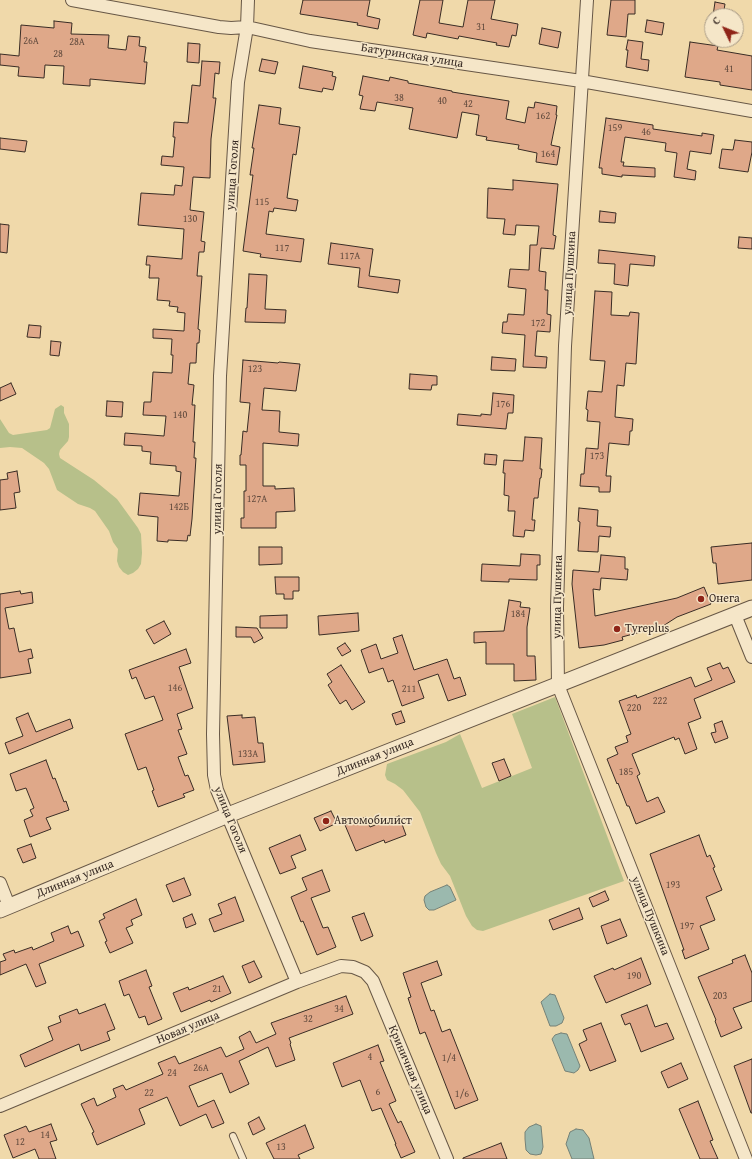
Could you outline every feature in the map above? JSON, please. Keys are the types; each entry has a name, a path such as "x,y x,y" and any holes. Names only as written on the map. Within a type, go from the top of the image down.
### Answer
{"street":[{"name":"Батуринская улица","path":"72,0 218,27 247,27 310,41 581,81 752,111"},
{"name":"улица Гоголя","path":"248,0 247,27 238,82 220,384 213,726 214,775 217,790 297,982"},
{"name":"улица Пушкина","path":"587,0 565,346 557,607 558,685 746,1159"},
{"name":"Длинная улица","path":"4,908 228,815 752,608"},
{"path":"735,615 752,657"},
{"path":"0,883 4,908"},
{"name":"Новая улица","path":"0,1106 297,982 341,966 353,967 365,972 373,981"},
{"name":"Криничная улица","path":"373,981 447,1159"}],"lane":[{"path":"233,1136 243,1159"}],"green space":[{"path":"61,405 64,407 64,413 69,424 69,437 68,441 60,450 60,458 94,480 117,499 141,534 141,564 133,573 128,575 119,567 117,561 118,549 113,542 109,531 95,511 78,504 57,490 49,469 44,463 22,448 0,448 0,419 9,433 13,435 47,430 50,428 55,409"},
{"path":"555,697 624,881 483,931 477,930 472,926 466,916 450,876 441,864 436,853 420,812 403,790 387,780 385,775 387,764 446,742 460,734 482,788 532,768 512,714"}],"water":[{"path":"447,885 450,887 456,900 434,910 429,910 426,907 424,900 425,896 430,892"},
{"path":"550,994 555,995 564,1018 562,1023 556,1026 550,1026 541,1002"},
{"path":"561,1033 567,1034 580,1066 574,1073 565,1071 552,1039 555,1035"},
{"path":"536,1124 541,1126 543,1147 541,1154 536,1155 530,1154 526,1150 525,1132 529,1127"},
{"path":"576,1129 583,1130 589,1138 594,1159 572,1159 566,1144 570,1132"}],"building":[{"path":"303,0 370,0 367,16 380,19 378,29 357,25 358,23 300,14"},
{"path":"420,0 443,0 439,23 463,27 468,0 495,0 491,19 518,24 516,36 512,35 509,47 496,45 497,43 459,36 458,39 427,33 426,38 413,35"},
{"path":"611,0 635,0 635,14 628,14 626,37 607,35"},
{"path":"715,2 725,4 724,8 714,8"},
{"path":"647,20 664,23 662,35 645,32"},
{"path":"54,21 72,23 71,34 109,35 108,48 126,50 128,36 140,37 139,46 146,47 144,62 147,62 145,84 90,79 90,86 63,84 64,66 45,65 44,78 18,76 19,67 0,65 0,54 19,56 21,25 54,28"},
{"path":"542,28 561,32 558,48 539,44"},
{"path":"628,40 643,42 641,59 649,60 648,71 626,67 628,50 626,50"},
{"path":"690,42 704,44 704,48 718,48 717,50 752,56 752,90 720,85 720,82 685,77"},
{"path":"188,43 200,44 199,63 187,62"},
{"path":"262,59 278,62 275,74 259,71"},
{"path":"202,61 220,62 219,74 215,73 213,98 216,98 211,139 210,178 193,177 190,210 204,212 201,241 205,242 204,252 199,252 197,276 202,276 198,329 200,330 199,343 197,343 196,363 190,363 188,384 194,385 192,405 195,405 193,442 195,442 194,458 196,458 192,519 190,536 188,535 187,541 168,540 168,542 157,541 158,517 138,515 140,493 179,496 181,472 176,471 176,466 150,464 151,452 142,451 142,446 124,445 125,433 164,436 166,416 143,415 144,402 151,402 153,372 172,373 172,339 153,338 153,329 184,331 185,313 177,312 178,307 169,306 170,301 157,300 159,278 149,278 150,265 146,265 147,256 182,259 184,229 138,225 141,193 174,195 175,185 182,186 184,167 161,165 162,156 173,157 175,137 173,137 174,122 188,123 192,85 200,86"},
{"path":"303,66 333,72 332,76 336,77 333,90 323,88 322,92 299,88"},
{"path":"363,76 389,81 390,77 408,81 408,83 452,92 509,101 506,119 525,123 528,107 534,108 535,102 557,106 557,115 551,145 560,147 557,165 536,162 537,153 518,149 519,145 486,140 487,137 476,135 479,115 462,112 457,138 409,129 413,108 377,102 375,111 360,109 363,96 359,95"},
{"path":"259,105 281,108 279,124 300,127 296,155 293,154 287,198 298,200 296,211 274,208 273,212 269,211 266,234 304,239 301,262 260,257 261,254 243,251 253,175 250,175 254,148 252,148"},
{"path":"606,118 653,125 653,129 702,136 702,133 714,135 711,154 690,151 687,169 696,171 695,180 674,177 677,153 665,151 666,143 625,137 621,162 624,162 623,166 655,168 655,177 622,175 622,177 602,174 602,168 599,168"},
{"path":"0,138 27,141 25,152 0,149"},
{"path":"735,140 752,142 752,152 748,172 719,168 722,149 733,150"},
{"path":"513,180 558,184 553,235 556,236 554,249 541,248 539,271 546,272 545,290 548,290 547,314 551,315 550,332 537,331 535,356 547,357 546,368 523,367 525,335 502,333 503,322 507,322 508,314 524,315 526,289 508,287 510,269 529,270 530,245 537,245 539,226 516,225 515,235 503,234 505,219 487,218 488,188 513,190"},
{"path":"600,211 616,213 615,223 599,222"},
{"path":"0,224 9,225 7,253 0,252"},
{"path":"739,237 752,238 752,249 738,248"},
{"path":"331,243 373,249 369,276 400,280 398,293 358,287 360,268 328,264"},
{"path":"599,250 655,256 654,266 630,264 628,286 614,284 615,264 598,263"},
{"path":"249,274 267,275 265,309 286,310 285,323 245,322"},
{"path":"595,291 612,292 611,315 629,316 630,312 639,313 636,364 626,363 624,386 617,385 615,417 633,419 632,431 630,431 629,445 609,443 606,476 611,476 610,492 599,492 599,487 580,486 581,474 584,474 586,448 598,449 600,422 587,421 588,410 586,409 588,391 602,392 605,361 590,360"},
{"path":"29,325 41,326 40,338 27,337"},
{"path":"51,341 61,342 59,356 50,355"},
{"path":"492,357 516,359 515,371 491,370"},
{"path":"243,360 300,364 296,391 264,388 262,410 280,411 279,432 299,434 298,446 263,443 263,486 275,486 275,489 294,488 295,511 276,512 276,528 241,528 241,518 244,518 246,465 240,465 240,455 243,431 247,432 250,403 240,402"},
{"path":"410,374 437,376 437,385 432,385 431,390 409,389"},
{"path":"11,383 16,394 0,401 0,388"},
{"path":"493,393 514,395 513,413 508,413 506,429 457,425 458,414 481,416 481,414 491,415"},
{"path":"107,401 123,402 122,417 106,416"},
{"path":"525,437 542,438 540,469 542,469 538,498 534,498 532,520 535,520 534,531 525,530 524,537 513,536 515,511 508,511 509,496 504,495 505,473 503,473 504,460 523,461"},
{"path":"485,454 497,455 496,465 484,464"},
{"path":"17,471 20,492 14,493 16,508 0,510 0,480 8,479 7,473"},
{"path":"579,508 598,510 597,526 611,527 610,537 599,536 598,552 578,551 580,522 578,521"},
{"path":"752,543 752,580 718,584 716,563 713,563 711,547"},
{"path":"259,547 282,547 282,564 259,565"},
{"path":"521,554 540,555 540,565 537,565 537,580 509,579 509,582 481,581 482,564 520,566"},
{"path":"601,555 625,557 625,569 628,569 627,580 601,578 600,590 593,589 595,616 677,598 704,587 711,604 677,617 663,626 622,637 623,640 604,645 579,648 572,584 573,570 599,572"},
{"path":"275,577 299,577 299,591 293,591 293,599 284,599 284,594 276,594"},
{"path":"20,591 21,594 32,592 33,603 5,608 9,629 14,628 19,652 31,649 33,658 28,659 31,673 0,678 0,594"},
{"path":"509,600 521,602 520,607 530,608 527,627 527,656 535,656 536,680 514,681 514,664 486,664 486,642 474,643 474,632 504,631"},
{"path":"358,613 359,631 319,635 318,616"},
{"path":"287,615 287,628 260,628 260,616"},
{"path":"164,621 171,634 154,644 146,630"},
{"path":"236,627 257,628 263,638 254,643 251,637 236,637"},
{"path":"402,635 414,670 447,659 454,679 460,677 466,695 448,701 438,674 418,681 424,698 402,706 393,680 388,682 383,668 369,673 361,650 376,644 381,659 398,653 393,638"},
{"path":"345,643 351,651 342,656 337,648"},
{"path":"186,649 191,663 179,667 193,708 177,714 182,729 178,730 187,754 178,757 185,776 188,775 194,790 183,794 185,797 158,807 146,767 138,770 125,734 163,720 154,696 145,699 136,677 132,679 129,670"},
{"path":"720,663 723,669 728,667 735,682 694,699 701,718 688,723 697,749 685,754 679,738 675,740 674,737 632,754 640,774 637,776 647,802 658,797 665,812 636,824 607,759 618,754 615,747 628,742 626,736 631,734 619,701 636,695 637,698 691,677 695,687 712,680 707,668"},
{"path":"341,665 365,702 352,710 346,700 340,704 328,685 332,682 327,674"},
{"path":"401,711 405,722 396,725 392,714"},
{"path":"28,713 36,732 70,719 73,728 9,754 5,743 23,736 16,718"},
{"path":"242,715 242,718 255,717 258,743 263,743 265,762 233,765 227,716"},
{"path":"722,721 728,738 715,743 711,733 716,732 714,724"},
{"path":"504,759 511,776 499,781 492,763"},
{"path":"46,760 53,779 55,778 64,802 66,801 69,810 46,818 51,829 30,837 24,820 33,816 30,810 34,808 26,788 16,791 10,774"},
{"path":"331,811 337,823 320,831 314,818"},
{"path":"399,816 406,835 385,843 384,840 356,851 345,825 366,817 370,827"},
{"path":"300,835 306,850 291,856 296,868 280,874 269,848"},
{"path":"699,835 707,857 710,855 715,867 713,868 722,890 706,897 715,920 700,926 709,949 685,959 682,950 684,950 650,854"},
{"path":"31,844 36,858 23,863 17,849"},
{"path":"322,870 330,891 311,898 323,928 328,927 336,947 317,955 291,897 307,890 302,878"},
{"path":"184,878 191,895 173,902 166,885"},
{"path":"605,891 609,900 593,907 589,898"},
{"path":"235,897 244,921 214,932 209,919 222,914 218,904"},
{"path":"136,899 142,915 131,920 133,925 126,928 133,943 110,953 99,921 105,918 103,914"},
{"path":"579,908 583,919 553,930 549,920"},
{"path":"364,913 373,936 361,941 352,917"},
{"path":"192,914 196,924 186,928 183,918"},
{"path":"620,919 627,936 607,944 601,926"},
{"path":"68,926 71,934 78,931 84,946 39,964 46,983 36,987 26,964 0,975 0,962 6,960 3,954 14,950 15,953 32,947 33,950 54,941 51,933"},
{"path":"745,955 752,973 752,1001 733,1008 742,1028 721,1037 715,1021 716,1020 698,977 733,963 732,960"},
{"path":"641,958 651,984 606,1003 594,976 613,968 614,970"},
{"path":"254,961 262,977 249,983 242,966"},
{"path":"437,961 442,975 421,983 431,1011 434,1010 442,1032 450,1029 478,1100 455,1109 425,1032 420,1034 408,998 411,997 403,973"},
{"path":"146,970 152,986 149,987 162,1019 148,1025 145,1016 139,1018 129,994 124,996 119,981"},
{"path":"223,976 231,993 211,1002 210,1000 181,1012 173,993 188,987 189,990"},
{"path":"346,996 353,1014 289,1038 295,1060 276,1067 268,1047 239,1061 249,1084 230,1093 222,1073 189,1086 198,1107 214,1100 224,1123 212,1128 206,1114 180,1126 167,1097 139,1109 145,1124 97,1145 92,1133 94,1132 81,1104 94,1098 97,1106 116,1097 113,1089 123,1085 126,1090 163,1074 158,1063 175,1056 179,1064 221,1047 226,1057 244,1049 239,1037 250,1031 256,1043 276,1034 271,1023"},
{"path":"105,1004 115,1029 107,1032 110,1040 81,1051 79,1044 25,1067 20,1055 53,1040 48,1027 61,1022 59,1016 77,1009 79,1014"},
{"path":"647,1005 655,1027 667,1023 674,1039 641,1052 630,1023 625,1025 621,1015"},
{"path":"601,1023 616,1061 590,1071 579,1044 587,1040 583,1030"},
{"path":"378,1045 384,1061 380,1062 396,1101 389,1104 398,1123 401,1121 415,1152 401,1158 381,1108 372,1111 360,1080 342,1087 333,1063"},
{"path":"752,1059 752,1113 751,1113 734,1066"},
{"path":"681,1063 688,1079 668,1088 661,1072"},
{"path":"698,1101 713,1140 710,1141 718,1159 700,1159 679,1109"},
{"path":"259,1117 265,1129 253,1135 248,1123"},
{"path":"51,1124 57,1140 50,1142 56,1159 39,1159 35,1149 13,1158 4,1135 26,1126 29,1132"},
{"path":"305,1125 314,1148 298,1155 300,1159 274,1159 266,1143"},
{"path":"501,1143 507,1159 463,1159 463,1158"}],"place":[{"name":"Онега","path":"701,599"},
{"name":"Tyreplus","path":"617,629"},
{"name":"Автомобилист","path":"326,821"}]}
